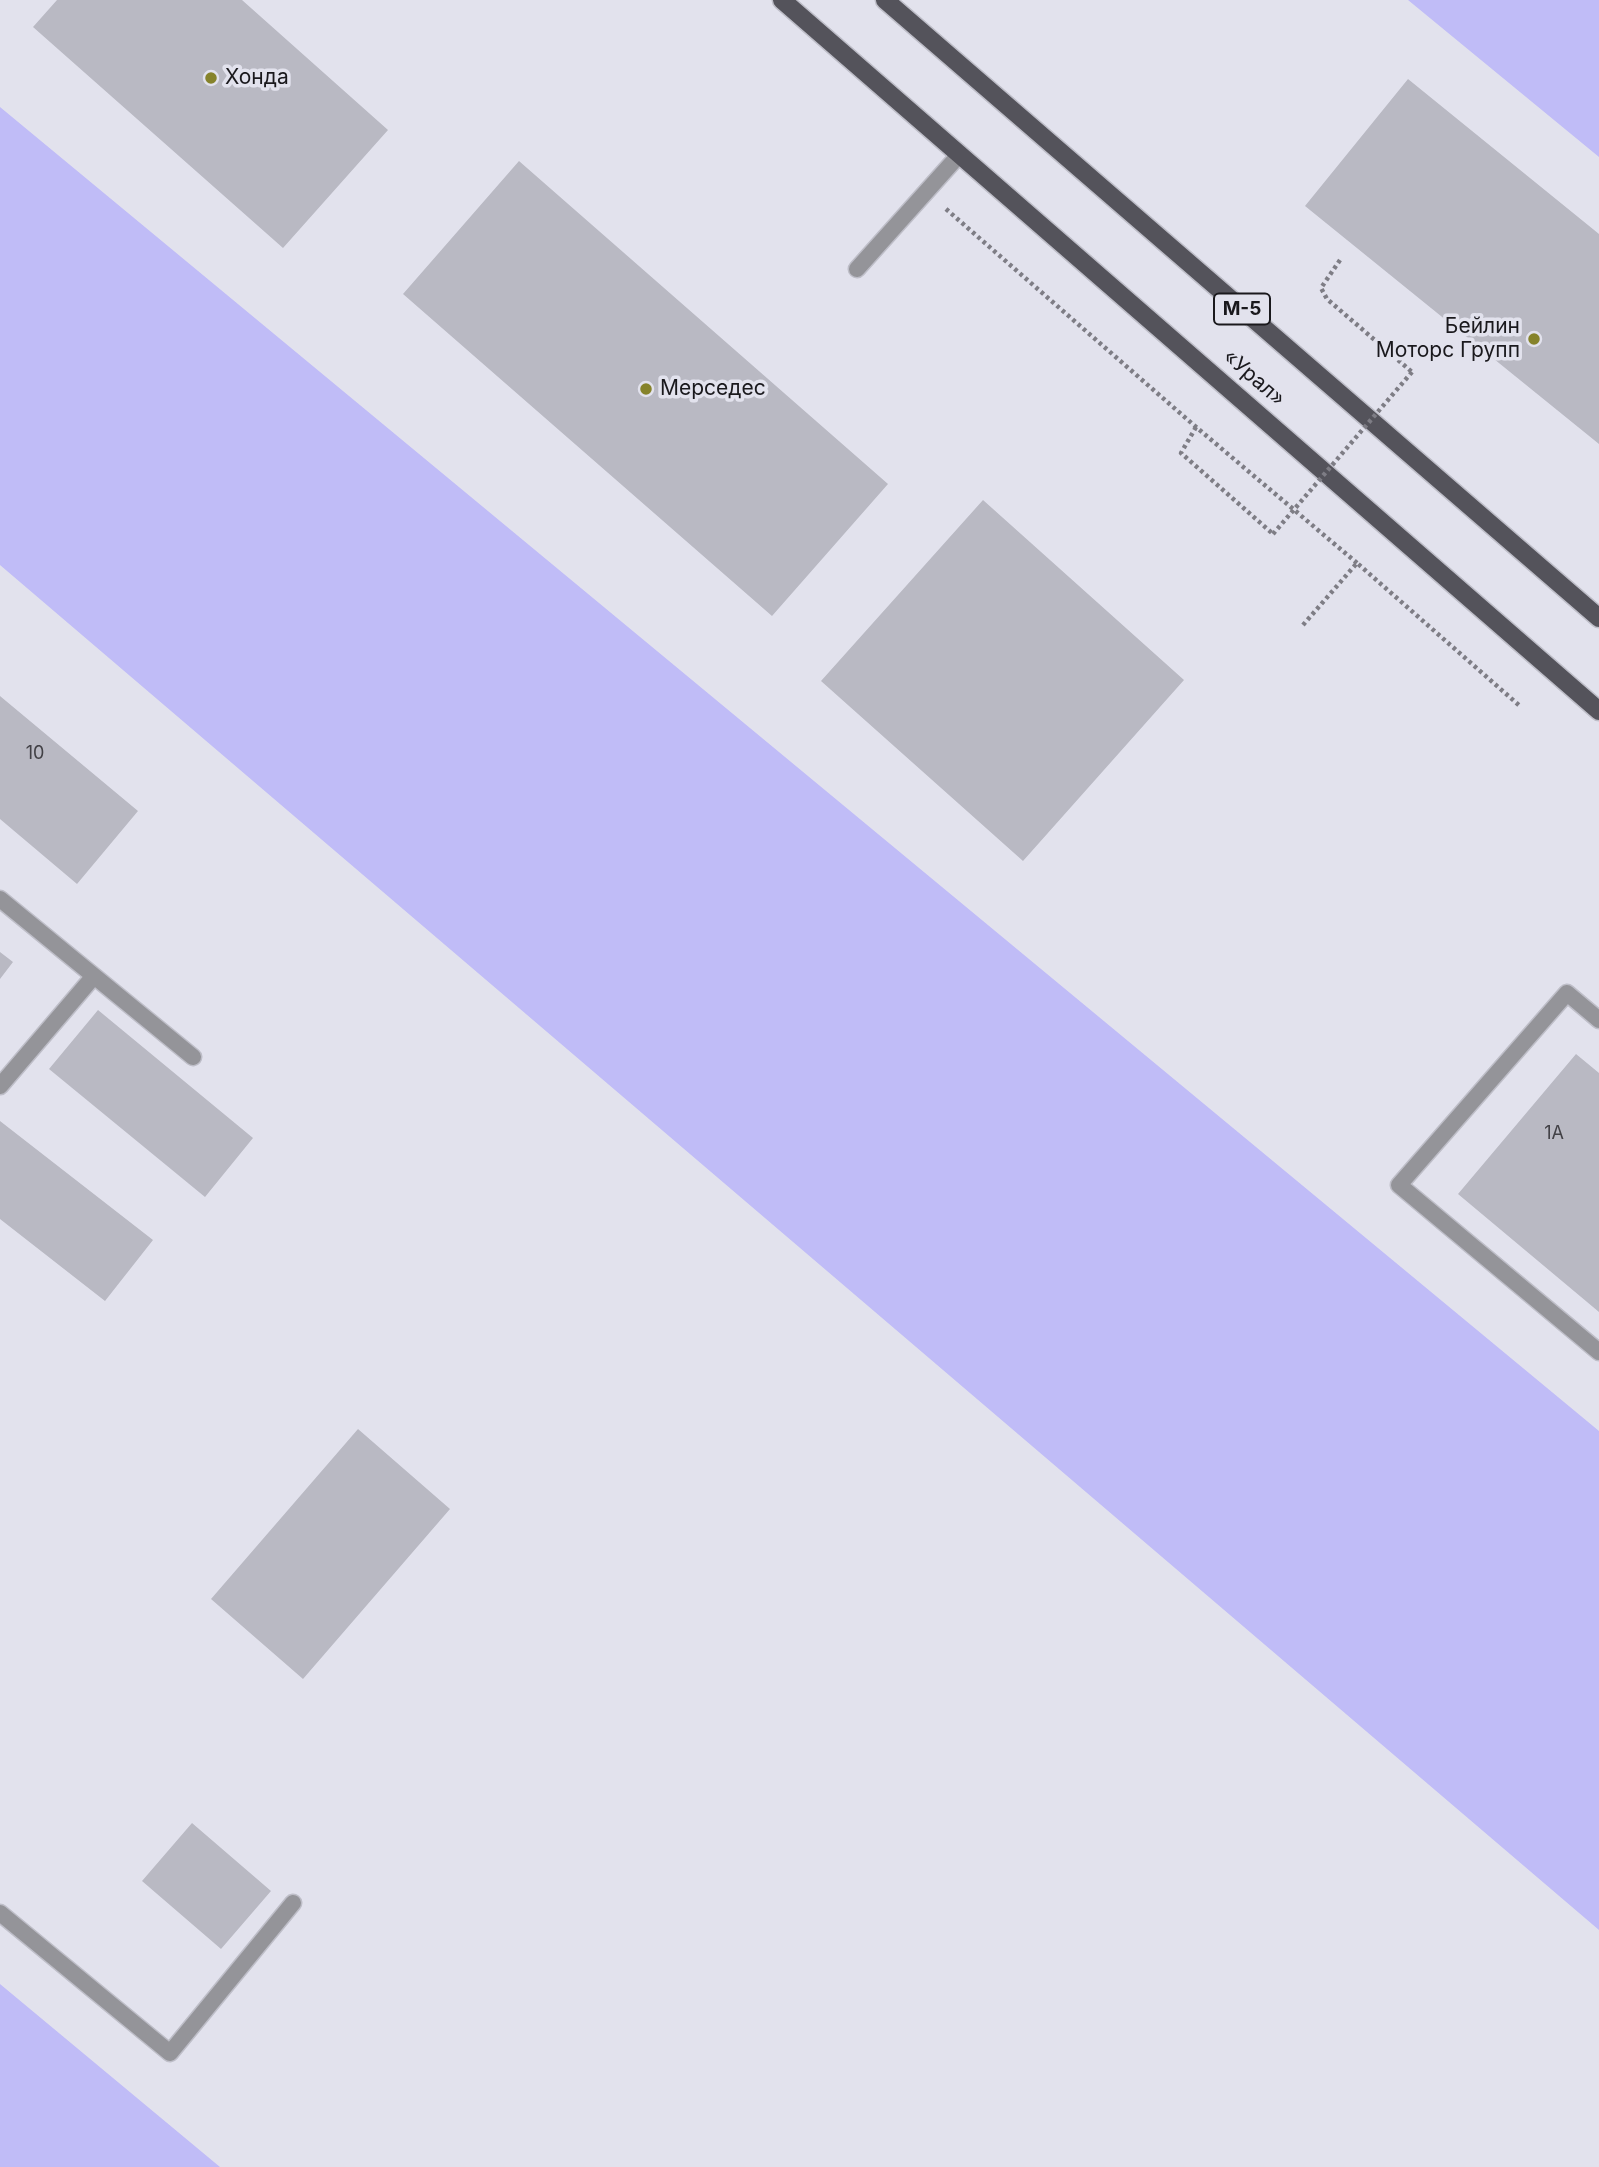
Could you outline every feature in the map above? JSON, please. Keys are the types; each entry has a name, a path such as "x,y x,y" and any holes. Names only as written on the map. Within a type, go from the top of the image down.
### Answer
{"main road":[{"name":"«Урал»","path":"782,0 1599,710"},
{"name":"М-5","path":"885,0 1599,618"}],"lane":[{"path":"857,269 960,154"},
{"path":"0,899 193,1057"},
{"path":"0,1086 94,976"},
{"path":"1599,1020 1567,993 1399,1185 1599,1352"},
{"path":"0,1913 170,2053 293,1903"}],"path":[{"path":"926,192 1521,707"},
{"path":"1196,428 1181,453 1188,462 1273,534 1412,372 1327,299 1321,288 1340,260"},
{"path":"1303,625 1357,563"}],"shaded area":[{"path":"1408,0 1599,0 1599,157"},
{"path":"0,107 1599,1431 1599,1930 0,565"},
{"path":"0,1984 220,2167 0,2167"}],"building":[{"name":"Хонда","path":"57,0 242,0 388,130 283,248 33,27"},
{"name":"Бейлин Моторс Групп","path":"1408,79 1599,234 1599,444 1305,206"},
{"name":"Мерседес","path":"519,161 888,484 772,616 403,294"},
{"path":"983,500 1184,680 1023,861 821,681"},
{"path":"0,696 138,811 77,884 0,819"},
{"path":"0,952 13,962 0,979"},
{"path":"98,1010 253,1138 205,1197 49,1069"},
{"path":"1576,1054 1599,1073 1599,1312 1458,1194"},
{"path":"0,1121 153,1240 105,1301 0,1219"},
{"path":"358,1429 450,1509 303,1679 211,1599"},
{"path":"192,1823 271,1891 221,1949 142,1881"}],"place":[{"name":"Хонда","path":"211,78"},
{"name":"Бейлин Моторс Групп","path":"1534,339"},
{"name":"Мерседес","path":"646,389"}]}
